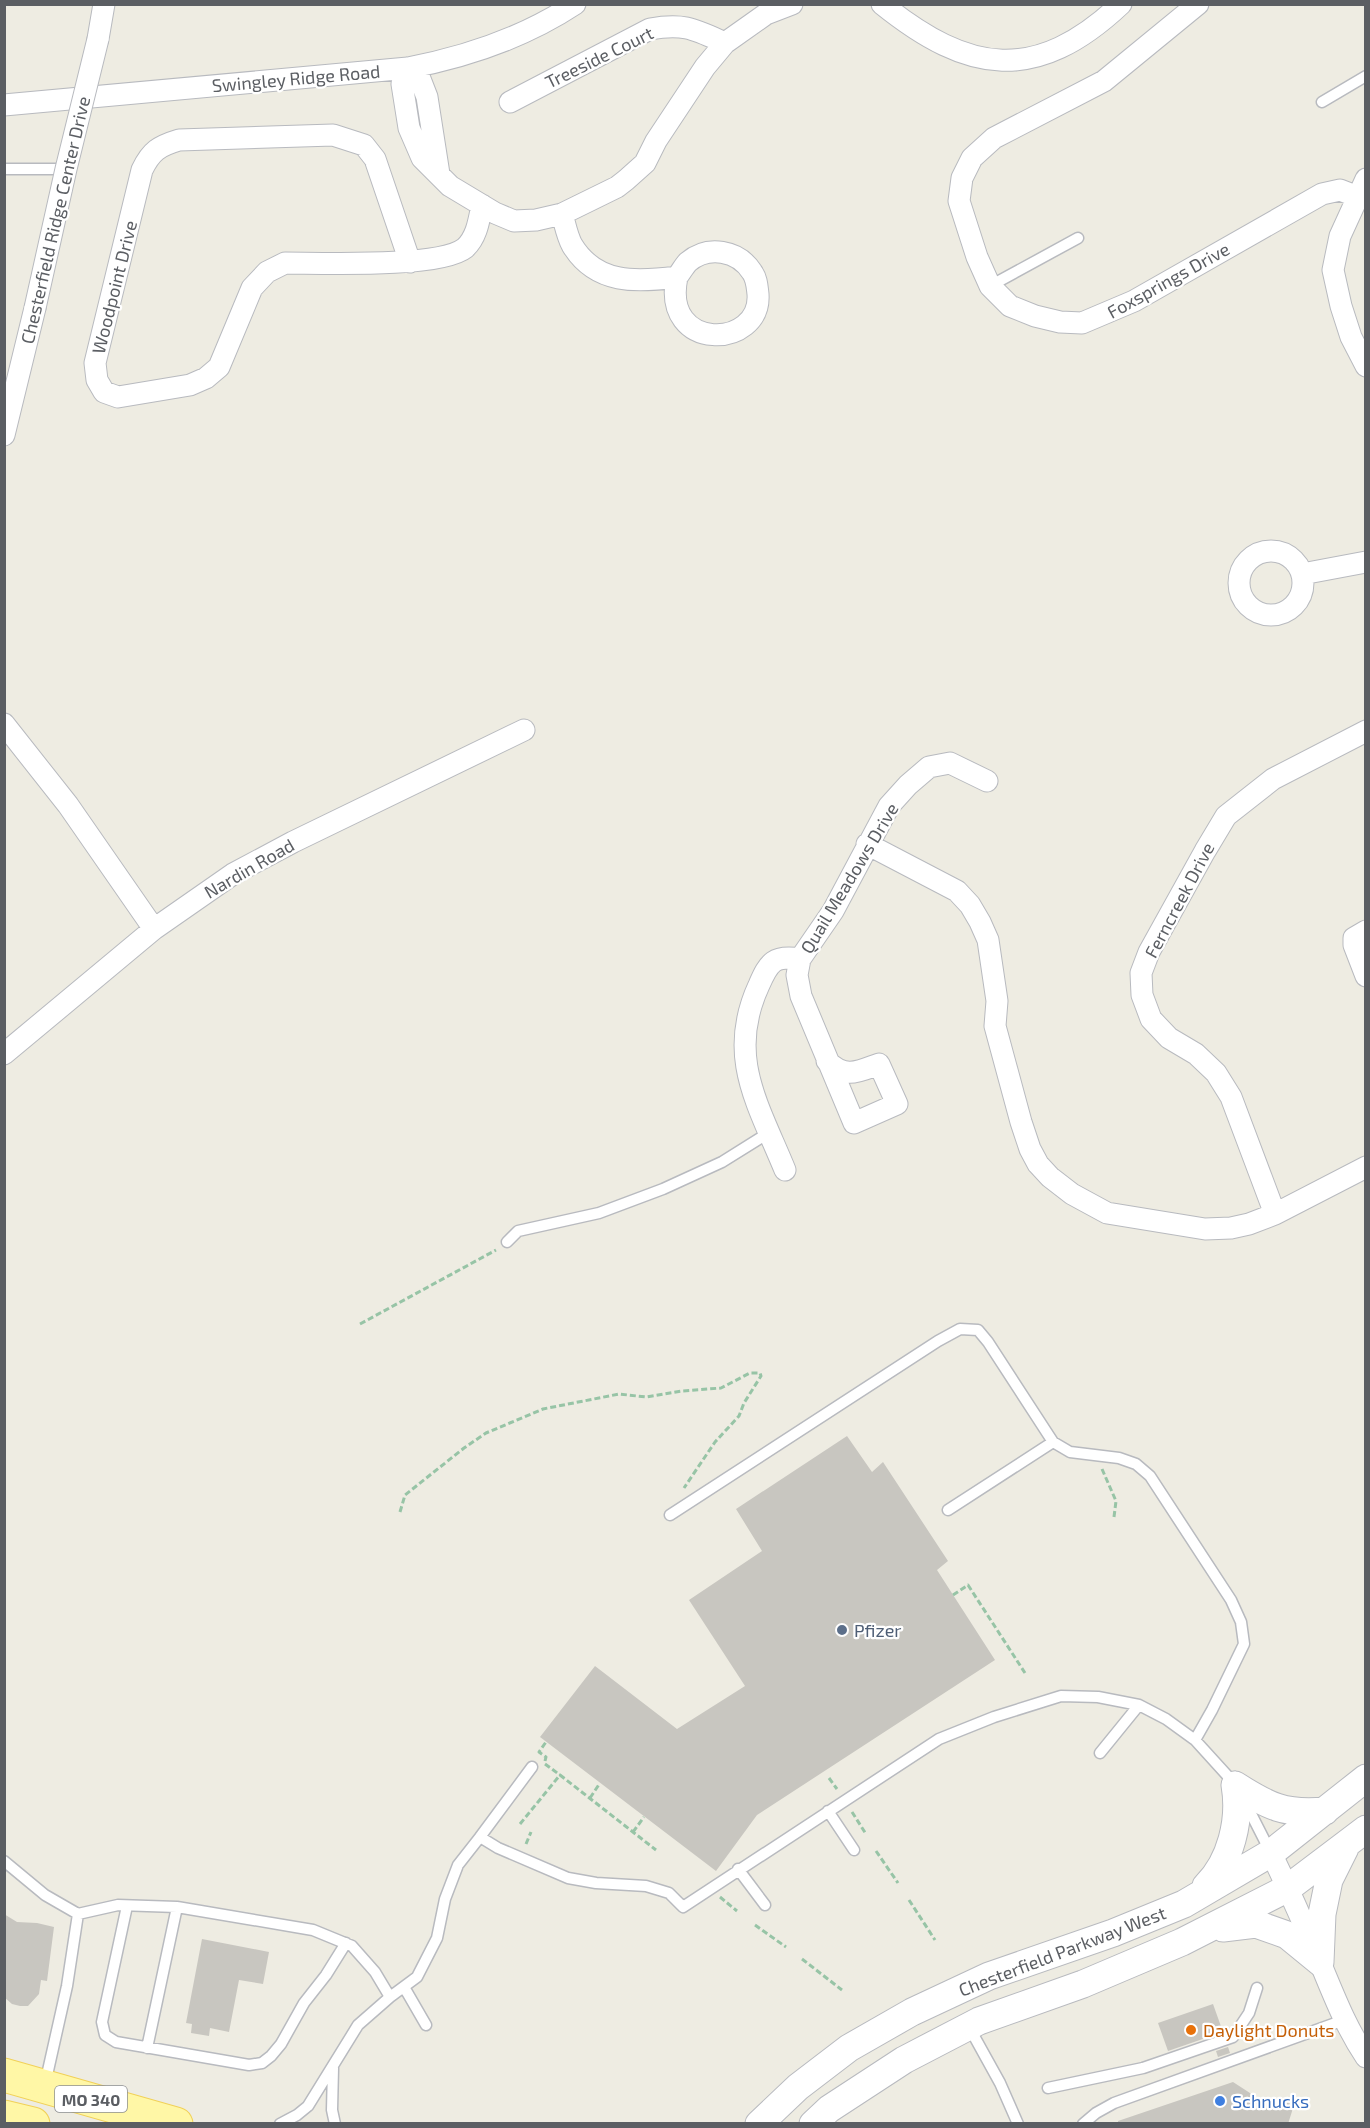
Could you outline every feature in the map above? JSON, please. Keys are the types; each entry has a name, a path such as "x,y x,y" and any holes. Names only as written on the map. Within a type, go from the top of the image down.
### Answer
{"main road":[{"name":"MO 340","path":"4,2075 176,2124"},
{"name":"MO 340","path":"4,2116 33,2124"}],"street":[{"name":"Chesterfield Ridge Center Drive","path":"6,424 98,39 104,4"},
{"name":"Swingley Ridge Road","path":"4,105 408,68 442,62 490,46 554,18 575,4"},
{"path":"408,68 420,79 427,97 439,174 450,186 514,221 536,220 562,214 617,187 645,163 656,141 705,67 724,43 766,15 792,4"},
{"path":"882,4 905,23 950,48 978,57 1007,62 1032,59 1054,51 1096,26 1121,4"},
{"name":"Foxsprings Drive","path":"1198,4 1104,81 994,138 972,158 962,178 959,201 976,257 990,286 1010,306 1035,316 1060,322 1082,323 1134,301 1322,194 1362,188"},
{"name":"Treeside Court","path":"510,102 650,29 672,25 691,27 724,43"},
{"name":"Woodpoint Drive","path":"410,262 375,159 364,145 333,135 179,140 164,145 149,156 142,170 95,363 97,380 104,392 118,397 190,385 206,378 219,367 252,288 267,272 285,263 410,262 447,255 465,248 477,230 482,205"},
{"path":"1362,188 1340,236 1333,270 1351,337 1365,366"},
{"path":"562,214 571,243 585,263 603,274 650,281 677,277 687,263 699,255 710,252 731,254 744,261 757,281 758,300 753,315 740,328 724,335 704,334 691,327 680,315 674,291 677,277"},
{"path":"1302,574 1365,562"},
{"path":"4,724 68,805 154,929"},
{"name":"Nardin Road","path":"4,1054 154,929 233,874 524,730"},
{"name":"Ferncreek Drive","path":"1275,1214 1231,1097 1216,1073 1203,1060 1168,1038 1151,1020 1142,995 1141,973 1149,952 1204,851 1226,816 1273,779 1365,731"},
{"name":"Quail Meadows Drive","path":"827,1060 801,996 797,975 800,959 833,910 889,806 908,785 929,767 950,763 987,781"},
{"path":"867,844 957,891 970,905 980,922 988,940 997,1001 995,1026 1030,1149 1038,1164 1050,1177 1072,1194 1107,1213 1205,1229 1231,1228 1275,1214 1365,1167"},
{"path":"1365,931 1354,938 1354,945 1365,976"},
{"path":"785,1170 750,1086 745,1060 744,1035 749,1008 772,961 779,958 800,959"},
{"name":"Chesterfield Parkway West","path":"759,2124 798,2087 849,2049 912,2012 989,1976 1113,1933 1184,1904 1271,1853 1365,1778"},
{"path":"1235,1785 1278,1809 1303,1813 1325,1811"},
{"path":"1197,1896 1215,1877 1226,1857 1236,1822 1235,1785"},
{"path":"1320,1962 1322,1914 1329,1880 1356,1836"},
{"name":"Chesterfield Parkway West","path":"813,2124 829,2109 904,2060 969,2027 1083,1984 1207,1930 1288,1888 1356,1836"},
{"path":"1271,1853 1344,2020 1365,2057"},
{"path":"1207,1930 1256,1924 1287,1935 1320,1962"}],"lane":[{"path":"1322,102 1365,76"},
{"path":"4,169 66,169"},
{"path":"990,286 1078,238"},
{"path":"507,1242 518,1231 599,1213 663,1189 722,1162 770,1132"},
{"path":"670,1515 938,1341 960,1329 978,1330 1053,1442 1070,1452 1119,1458 1136,1464 1150,1476 1231,1600 1241,1622 1244,1644 1212,1710 1194,1740"},
{"path":"948,1510 1053,1442"},
{"path":"480,1837 498,1848 568,1878 596,1884 646,1886 669,1893 683,1907 939,1739 994,1717 1061,1696 1098,1697 1139,1705 1166,1719 1194,1740 1235,1785 1271,1853"},
{"path":"1100,1753 1139,1705"},
{"path":"280,2124 308,2106 358,2025 417,1977 437,1938 445,1899 458,1865 532,1767"},
{"path":"828,1811 854,1850"},
{"path":"4,1862 45,1894 78,1914 118,1905 177,1907 313,1930 352,1946 375,1972 390,1997"},
{"path":"738,1869 765,1905"},
{"path":"128,1906 102,2022 105,2035 116,2042 147,2048 249,2065 262,2063 281,2044 304,2003 326,1975 346,1943"},
{"path":"147,2048 177,1907"},
{"path":"45,2086 67,1986 78,1914"},
{"path":"404,1987 426,2025"},
{"path":"1048,2088 1143,2068 1233,2037 1249,2013 1257,1988"},
{"path":"1083,2124 1096,2113 1114,2103 1344,2020"},
{"path":"969,2027 1000,2083 1018,2124"},
{"path":"333,2068 332,2110 335,2124"}],"path":[{"path":"360,1324 488,1255 507,1242"},
{"path":"400,1512 405,1495 464,1448 501,1426 543,1409 619,1394 646,1397 721,1388 750,1373 760,1373 758,1381 744,1403 740,1416 715,1442 681,1493 683,1507"},
{"path":"1102,1469 1116,1501 1114,1517"},
{"path":"953,1595 968,1585 1025,1673"},
{"path":"544,1763 546,1757 539,1752 546,1742"},
{"path":"520,1824 560,1775 656,1850"},
{"path":"829,1778 837,1790"},
{"path":"590,1798 600,1783"},
{"path":"851,1810 866,1834"},
{"path":"633,1832 644,1816"},
{"path":"876,1851 898,1883"},
{"path":"719,1896 737,1911"},
{"path":"909,1900 935,1940"},
{"path":"755,1924 786,1947"},
{"path":"802,1959 842,1990"}],"building":[{"name":"Pfizer","path":"847,1436 872,1472 883,1462 948,1561 937,1570 995,1660 757,1815 716,1871 540,1737 595,1666 677,1729 745,1686 689,1600 762,1551 736,1509"},
{"path":"4,1914 17,1922 54,1927 47,1981 41,1980 39,1994 28,2006 12,2004 4,1997"},
{"path":"202,1939 269,1952 263,1984 239,1980 229,2032 210,2028 209,2036 191,2033 192,2024 186,2023"},
{"name":"Daylight Donuts","path":"1213,2004 1223,2032 1168,2051 1158,2023"},
{"path":"1228,2047 1230,2053 1218,2057 1216,2051"},
{"name":"Schnucks","path":"1233,2082 1267,2104 1273,2098 1294,2105 1288,2124 1118,2124 1118,2121"}],"place":[{"name":"Pfizer","path":"842,1630"},
{"name":"Daylight Donuts","path":"1191,2030"},
{"name":"Schnucks","path":"1220,2101"}]}
